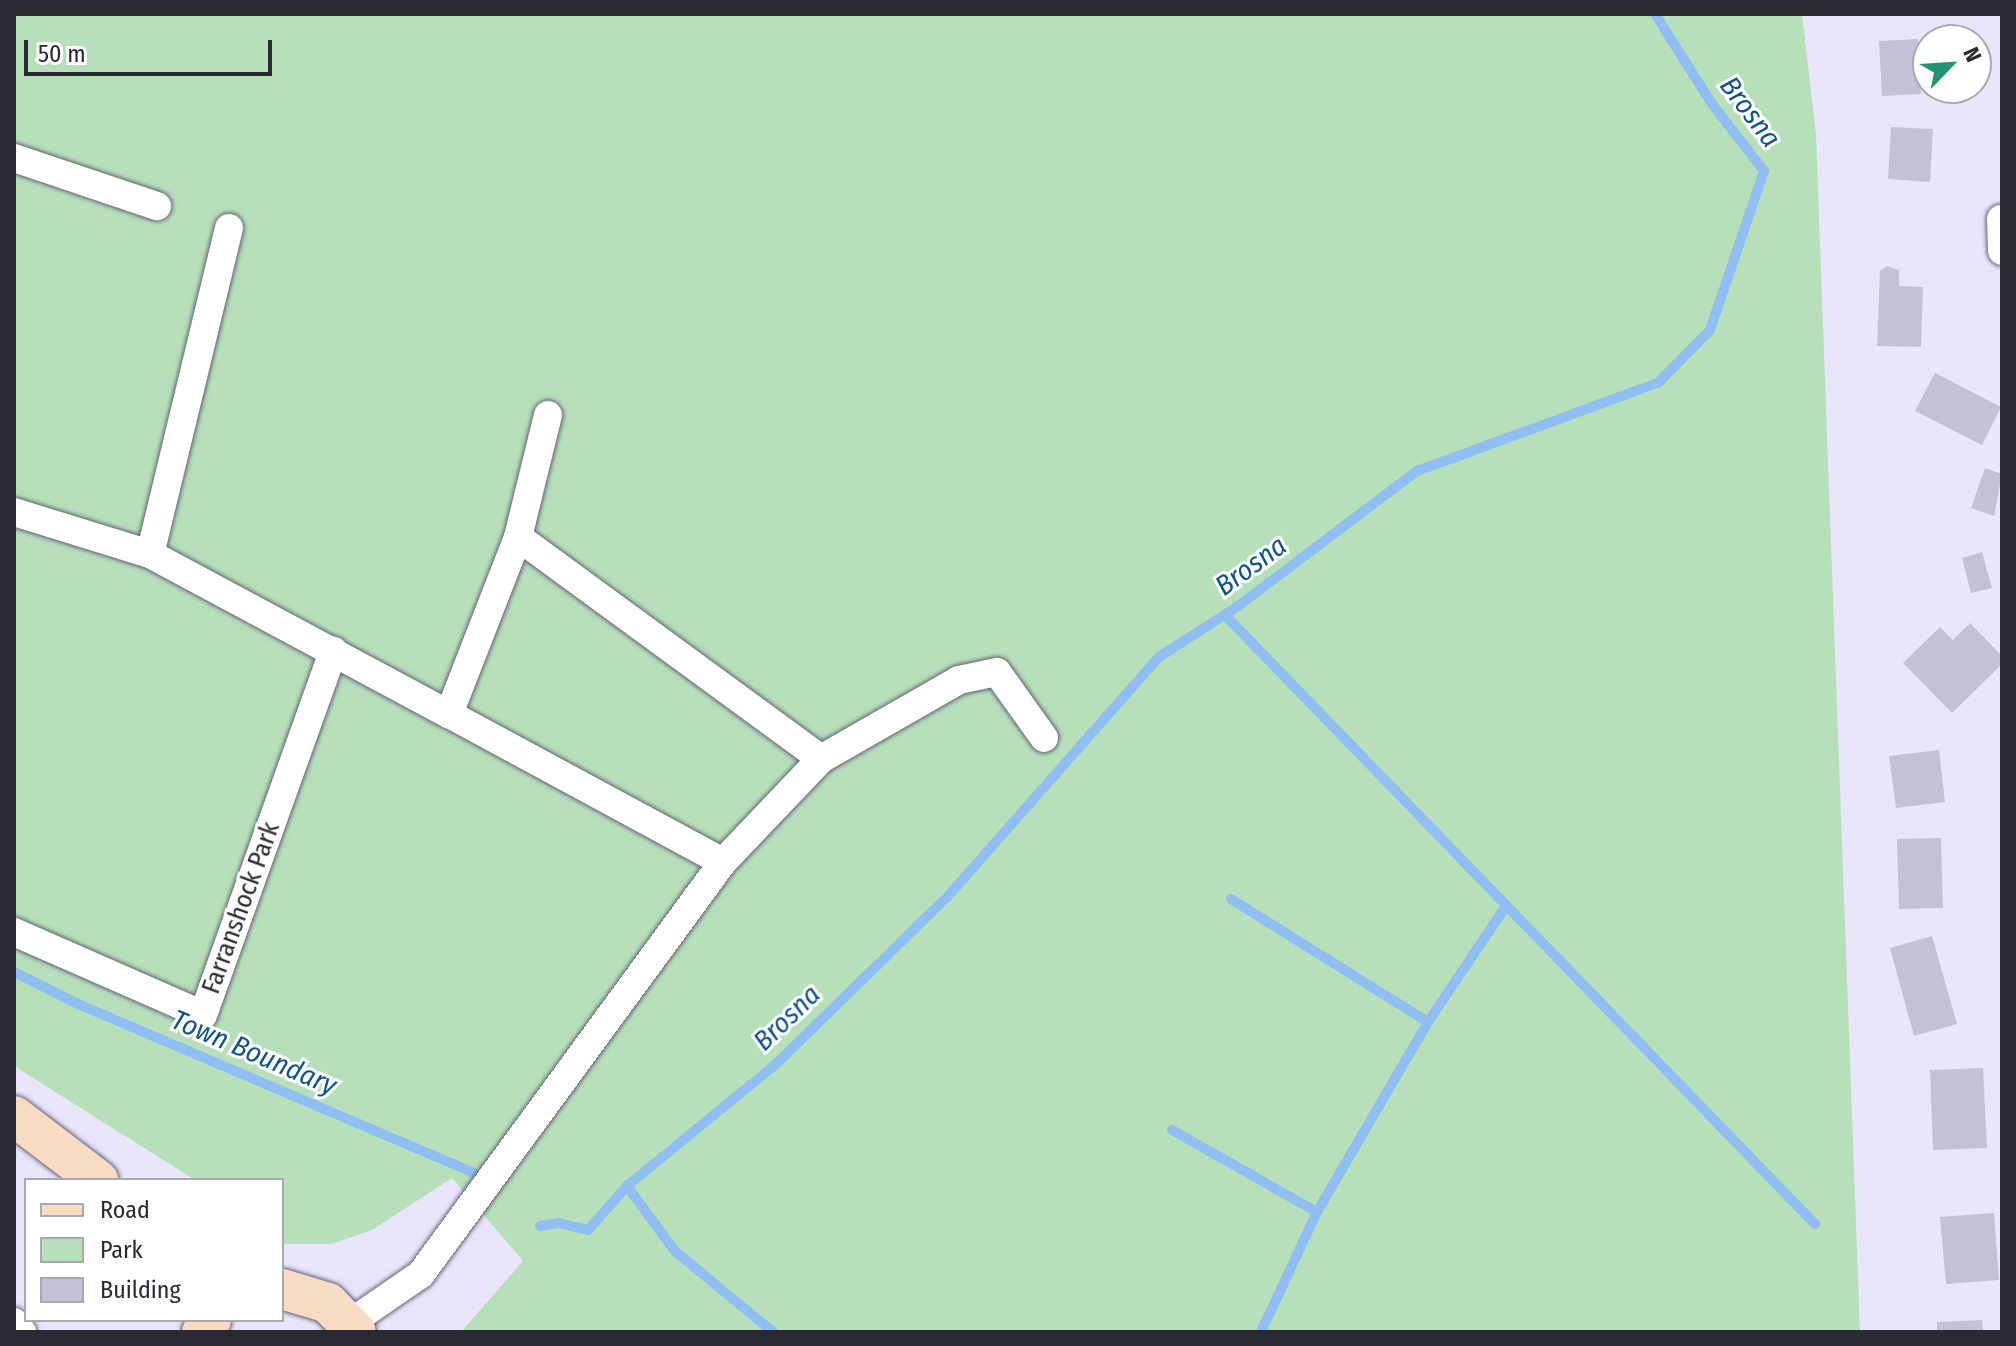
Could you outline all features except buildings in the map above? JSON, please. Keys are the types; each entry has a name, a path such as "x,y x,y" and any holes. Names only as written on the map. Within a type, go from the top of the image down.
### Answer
{"main road":[{"path":"14,1116 95,1178"},
{"path":"284,1290 328,1303 353,1328"}],"street":[{"path":"14,158 157,206"},
{"path":"2001,219 2002,251"},
{"path":"150,554 229,228"},
{"path":"449,714 518,537 548,415"},
{"path":"14,512 150,554 723,862"},
{"path":"518,537 821,759"},
{"name":"Farranshock Park","path":"14,932 203,1015 333,651"},
{"path":"353,1328 421,1274 723,862 821,759 959,680 997,672 1044,738"},
{"path":"14,1322 22,1332"}],"green space":[{"path":"14,14 1802,14 1816,134 1860,1332 461,1332 523,1261 452,1178 372,1230 332,1244 284,1244 284,1178 192,1178 14,1066"}],"waterway":[{"name":"Brosna","path":"540,1226 558,1223 588,1230 627,1186 775,1065 949,895 1159,657 1237,607 1417,471 1658,383 1710,330 1764,171 1712,104 1655,14"},
{"path":"1225,615 1815,1224"},
{"path":"1231,899 1428,1022"},
{"path":"1261,1332 1317,1212 1428,1022 1504,909"},
{"name":"Town Boundary","path":"14,972 78,1004 477,1174"},
{"path":"1172,1130 1317,1212"},
{"path":"627,1186 675,1251 773,1332"}]}
